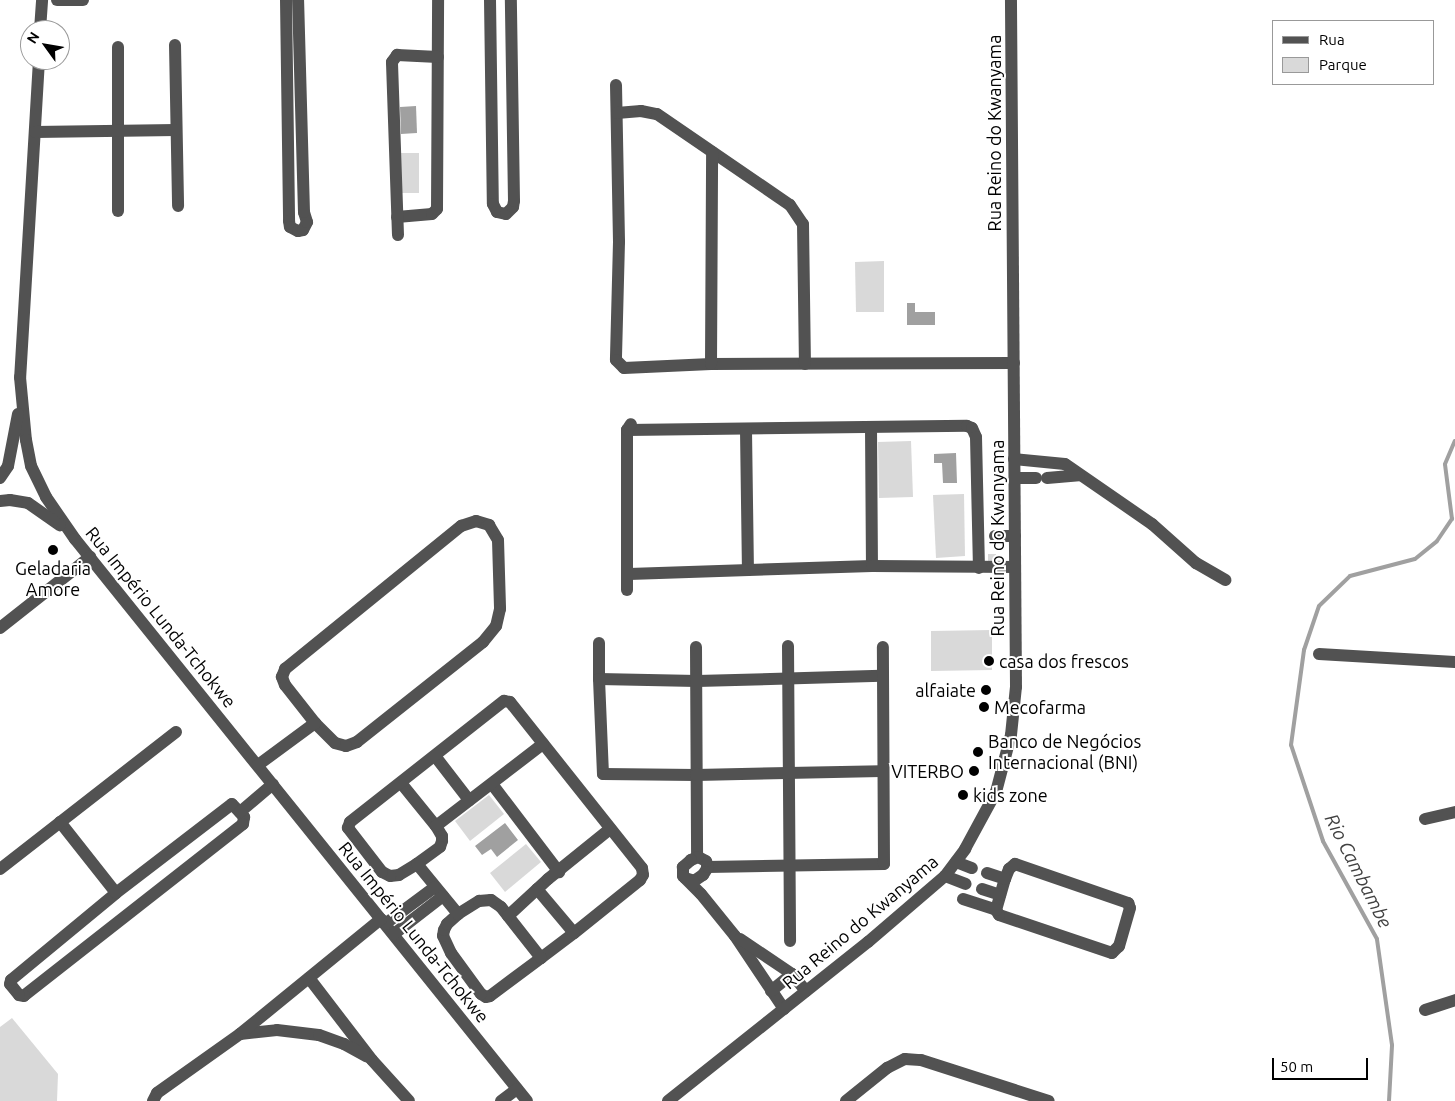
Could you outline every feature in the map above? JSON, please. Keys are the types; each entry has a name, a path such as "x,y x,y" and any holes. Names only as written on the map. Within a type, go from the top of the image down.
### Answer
{"street":[{"path":"41,20 42,0"},
{"path":"57,0 83,0"},
{"path":"286,0 289,221 292,229 298,232 303,230 307,222 304,212 298,0"},
{"path":"398,217 432,214 437,209 438,0"},
{"path":"490,0 493,204 494,210 506,214 513,208 514,201 511,0"},
{"name":"Rua Reino do Kwanyama","path":"668,1101 784,1009 945,876 956,862 996,792 1012,735 1016,687 1011,0"},
{"path":"175,45 178,206"},
{"path":"118,47 118,211"},
{"path":"398,235 394,58 397,55 438,57"},
{"name":"Rua Império Lunda-Tchokwe","path":"38,70 20,377 26,440 31,466 46,497 75,539 527,1101"},
{"path":"616,85 619,242 616,360 624,368 712,364 1014,363"},
{"path":"617,113 641,111 657,114 790,205 803,224 805,364"},
{"path":"35,132 176,130"},
{"path":"712,152 712,364"},
{"path":"0,478 8,466 15,439 20,377"},
{"path":"627,590 630,426 746,430 967,426 972,428 976,437 987,536 986,562"},
{"path":"871,427 872,566"},
{"path":"746,430 748,570"},
{"path":"1014,459 1065,464 1079,475 1107,491 1152,524 1196,563 1226,580"},
{"path":"1014,478 1079,475"},
{"path":"0,501 10,500 28,503 48,515 75,539"},
{"path":"476,521 489,525 498,540 500,609 496,626 483,642 352,745 340,746 315,723 285,685 282,677 284,669 462,526 476,521"},
{"path":"987,536 1015,536"},
{"path":"0,628 90,557"},
{"path":"628,574 986,562 1015,563"},
{"path":"986,562 1015,563"},
{"path":"599,643 603,774 696,775 881,771"},
{"path":"788,646 790,941"},
{"path":"696,647 697,857"},
{"path":"708,866 884,864 881,771 882,647"},
{"path":"1319,654 1455,662"},
{"path":"599,680 697,681 787,677 881,676"},
{"path":"402,783 442,836 440,847 417,864 399,874 390,876 382,872 348,828 350,822 507,700 642,868 644,875 640,880 574,934 486,997 445,942 443,936 447,924 458,914 479,901 491,900 497,902 540,958"},
{"path":"258,765 315,723"},
{"path":"0,869 176,732"},
{"path":"436,826 543,744"},
{"path":"435,756 469,800"},
{"path":"240,812 273,784"},
{"path":"492,784 559,872"},
{"path":"232,804 240,812 245,820 243,824 24,996 19,995 10,984 11,980 116,893 228,806 232,804"},
{"path":"1425,819 1455,812"},
{"path":"60,822 116,893"},
{"path":"508,916 610,829"},
{"path":"708,866 704,858 697,857 684,867 682,873 735,936 784,1009"},
{"path":"956,862 972,868"},
{"path":"417,864 458,914"},
{"path":"963,899 996,910 1001,917 1112,953 1119,946 1130,908 1126,902 1017,865 1009,868 996,910"},
{"path":"685,878 691,881 699,878 708,866"},
{"path":"987,873 1005,879"},
{"path":"945,876 966,884"},
{"path":"699,878 701,894"},
{"path":"982,889 1000,895"},
{"path":"537,890 574,934"},
{"path":"153,1101 157,1093 240,1034 309,978 439,891"},
{"path":"735,936 792,974 806,991"},
{"path":"771,991 792,974"},
{"path":"309,978 372,1060 408,1101"},
{"path":"1425,1010 1455,1000"},
{"path":"240,1034 277,1030 319,1035 344,1044 372,1060"},
{"path":"846,1101 887,1068 905,1059 921,1060 1042,1100"},
{"name":"Rua Reino do Kwanyama","path":"673,1101 688,1086"},
{"path":"501,1101 517,1089"}],"green space":[{"path":"398,153 419,153 419,193 398,193"},
{"path":"884,261 884,312 856,312 855,262"},
{"path":"911,441 913,497 879,498 878,442"},
{"path":"964,494 965,556 936,558 933,495"},
{"path":"992,630 992,670 931,671 931,631"},
{"path":"489,795 504,814 470,841 455,821"},
{"path":"526,844 541,862 505,892 490,873"},
{"path":"12,1018 58,1074 57,1101 0,1101 0,1027"}],"shaded area":[{"path":"416,106 417,133 401,134 400,107"},
{"path":"907,303 915,303 915,312 935,312 935,325 907,325"},
{"path":"956,453 957,483 943,483 942,463 934,463 934,454"},
{"path":"505,823 518,840 497,857 491,849 482,855 475,846"}],"waterway":[{"name":"Rio Cambambe","path":"1389,1101 1392,1045 1377,939 1323,841 1291,745 1304,650 1319,606 1350,576 1415,559 1437,541 1452,519 1445,464 1455,441"}],"tunnel":[{"path":"988,560 996,560"}],"place":[{"name":"Geladaria Amore","path":"53,550"},
{"name":"casa dos frescos","path":"989,661"},
{"name":"alfaiate","path":"986,690"},
{"name":"Mecofarma","path":"984,707"},
{"name":"Banco de Negócios Internacional (BNI)","path":"978,752"},
{"name":"VITERBO","path":"974,771"},
{"name":"kids zone","path":"963,795"}]}
